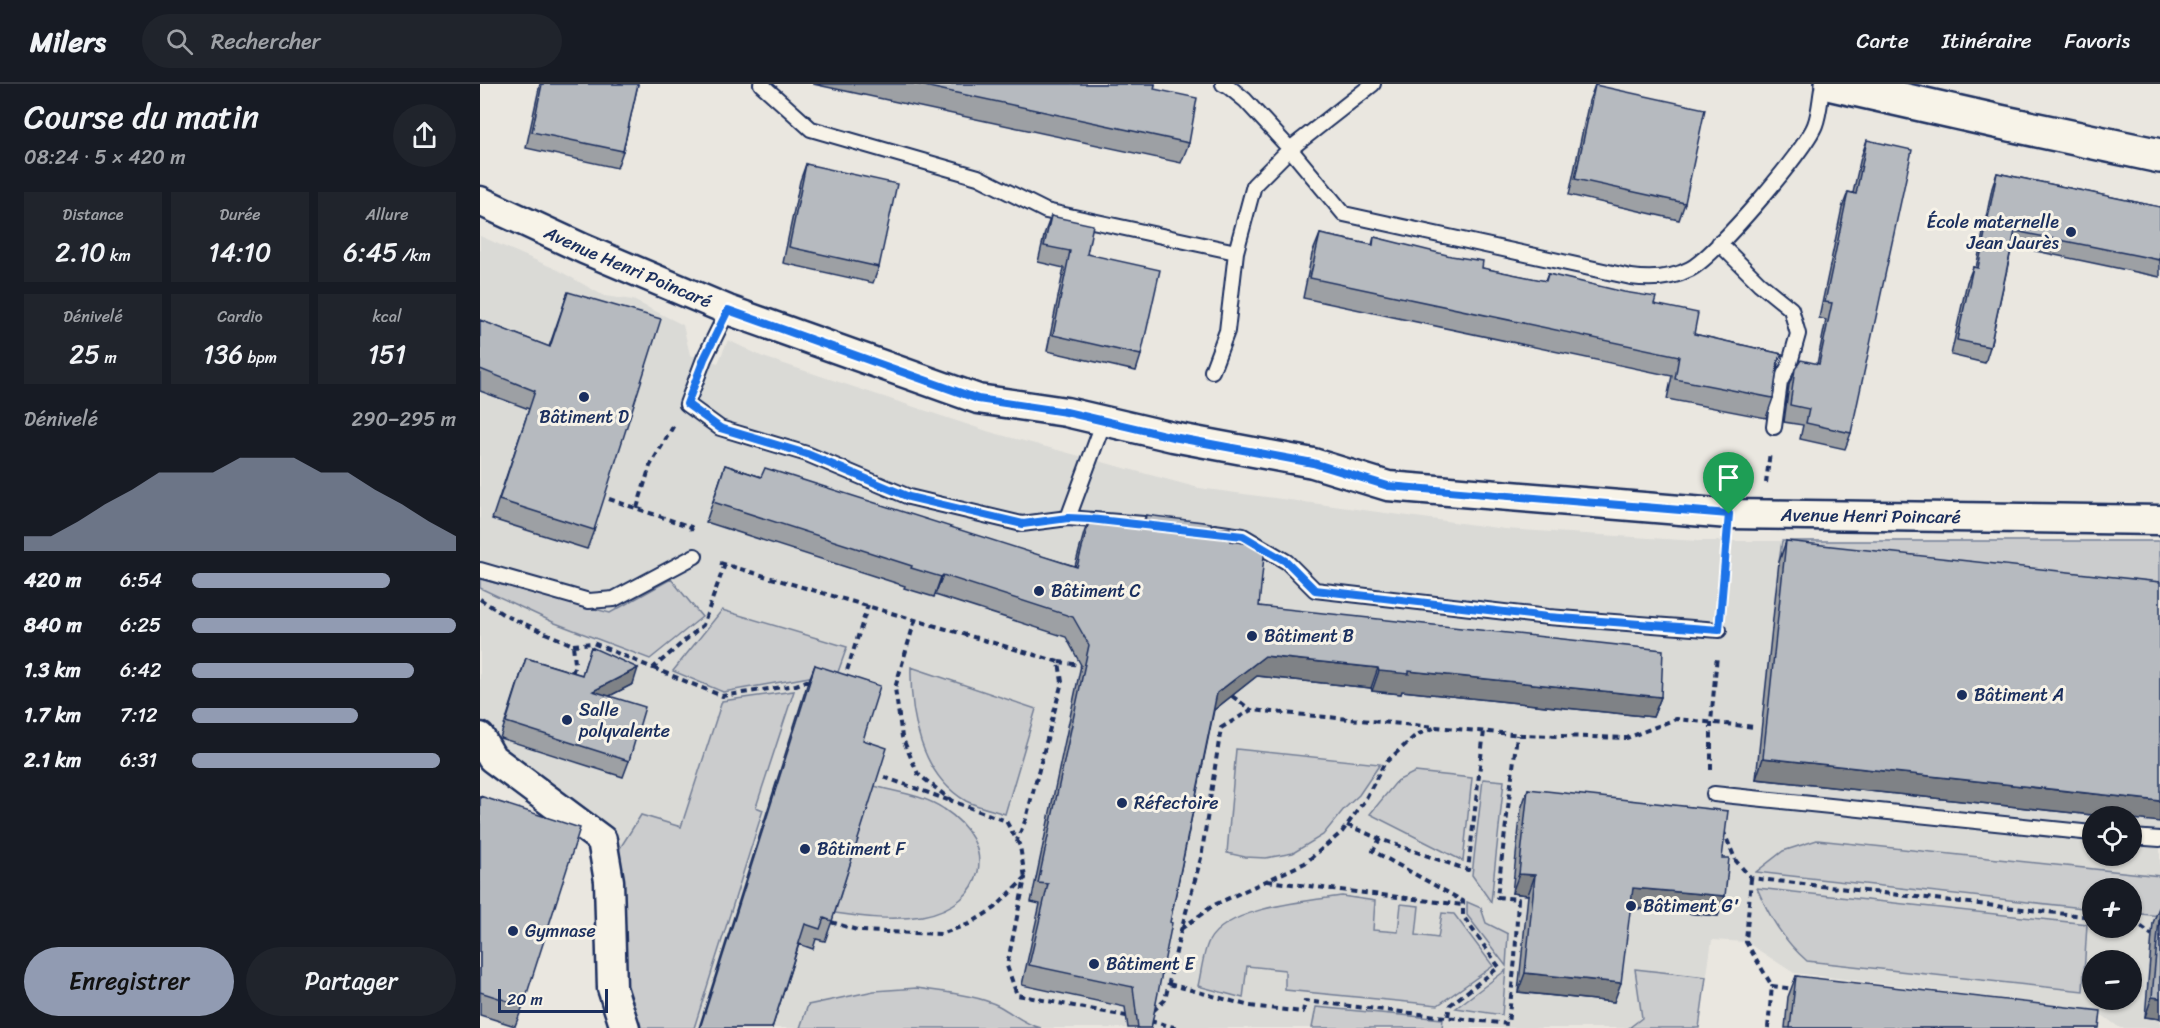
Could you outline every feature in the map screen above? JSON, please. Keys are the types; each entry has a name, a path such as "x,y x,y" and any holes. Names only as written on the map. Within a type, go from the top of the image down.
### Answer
{"street":[{"path":"1832,84 2160,156"},
{"name":"Avenue Henri Poincaré","path":"480,201 584,249 728,310 978,399 1066,412 1173,437 1313,463 1388,486 1729,514 2160,520"},
{"path":"480,737 492,758 602,840 609,881 612,988 625,1028"}],"lane":[{"path":"761,84 811,129 978,177 1046,211 1236,252"},
{"path":"1223,84 1245,100 1290,149 1344,214 1653,280 1689,270 1705,260 1736,226 1804,145 1815,124 1823,84"},
{"path":"1212,371 1227,331 1236,252 1254,185 1290,149 1372,84"},
{"path":"1719,243 1759,284 1791,309 1798,334 1790,366 1780,381 1774,428"},
{"path":"728,310 704,359 687,404 720,428 807,454 909,497 1023,524 1068,518 1153,525"},
{"path":"1068,518 1104,421"},
{"path":"1197,530 1243,536 1287,562 1315,590 1548,617 1719,630"},
{"path":"480,570 589,602 614,599 695,556"},
{"path":"1714,794 2082,831"},
{"path":"2142,838 2160,839"}],"path":[{"path":"637,508 650,466 687,404"},
{"path":"1765,514 1767,472 1774,428"},
{"path":"609,499 691,527 695,556 1059,662 1081,665"},
{"path":"1729,514 1711,722 1711,766 1716,813 1736,861 1751,878 2082,916"},
{"path":"653,668 703,625 725,564"},
{"path":"480,599 504,615 573,645 593,643 722,696 796,686 807,681 818,684"},
{"path":"841,690 868,605"},
{"path":"915,620 895,688 902,737 918,774 952,801"},
{"path":"570,680 575,663 573,645"},
{"path":"1017,840 1026,819 1062,682 1059,662"},
{"path":"1232,696 1251,710 1517,734 1627,738 1676,718 1755,727"},
{"path":"1178,1028 1144,1019 1165,1000 1201,858 1221,728 1251,710"},
{"path":"1181,930 1214,905 1305,862 1342,832 1365,800 1384,764 1416,735 1436,727"},
{"path":"1346,825 1468,870 1484,731"},
{"path":"1169,984 1250,1006 1282,1010 1303,1012 1305,1001 1508,1024 1518,899 1497,897 1517,734"},
{"path":"884,777 1006,821 1020,846 1025,878 1007,966 1017,995 1132,1017"},
{"path":"1380,839 1373,851 1463,901 1463,916 1499,967 1450,1005 1448,1016"},
{"path":"831,922 860,931 941,934 969,924 995,908 1025,878"},
{"path":"1751,878 1746,942 1772,986 1768,1028"},
{"path":"1266,881 1463,905"},
{"path":"2142,927 2152,935"},
{"path":"1772,986 1796,989"}],"shaded area":[{"path":"480,236 558,270 604,296 633,300 683,325 690,355 718,363 728,340 763,357 990,432 1199,488 1505,529 1698,541 2160,541 2160,1028 2120,1028 2095,1010 2142,1010 2142,950 2082,950 2082,1008 1794,973 1746,942 1712,940 1699,1028 634,1028 620,880 501,755 480,718"},
{"path":"1782,541 2160,541 2160,603 1779,562"},
{"path":"480,579 610,613 671,579 702,617 650,659 555,623 480,588"},
{"path":"722,610 847,647 838,672 723,692 673,671"},
{"path":"911,667 1036,709 1005,814 966,801 938,776 921,742 916,724"},
{"path":"794,691 756,807 763,810 694,1028 634,1028 620,972 615,856 641,815 681,827 722,701"},
{"path":"1236,749 1380,764 1359,795 1323,835 1293,853 1266,858 1245,857 1227,853"},
{"path":"1415,772 1472,778 1463,861 1370,814 1397,781"},
{"path":"1483,779 1504,781 1491,902 1472,875"},
{"path":"874,786 928,800 962,823 973,839 978,856 978,872 972,886 961,899 944,909 922,916 878,918 835,913"},
{"path":"1817,840 2160,876 2160,916 2142,914 2142,878 2082,878 2082,908 1756,872 1783,851"},
{"path":"1757,888 2082,923 2082,938 2086,938 2085,950 2082,950 2082,991 1807,961 1777,927"},
{"path":"1342,896 1375,901 1373,930 1398,932 1401,904 1419,906 1416,935 1438,938 1442,913 1454,914 1493,966 1438,1005 1285,990 1285,970 1247,966 1243,998 1198,986 1209,941 1218,930 1233,920 1250,913 1290,903"},
{"path":"1467,902 1481,908 1486,923 1508,934 1506,966 1467,915"},
{"path":"1635,969 1706,977 1699,1028 1629,1028 1642,1018"},
{"path":"1506,970 1502,1015 1456,1008"},
{"path":"917,988 981,999 1041,1028 800,1028 808,1005 874,991"},
{"path":"1316,1007 1443,1019 1442,1028 1312,1028"}],"building":[{"path":"542,84 638,84 623,151 532,132"},
{"path":"915,84 1155,84 1154,89 1197,98 1189,143"},
{"path":"1595,85 1705,109 1685,203 1575,179"},
{"path":"1867,140 1912,150 1851,433 1806,423 1809,409 1790,405 1795,369 1801,360 1819,364 1832,303 1825,302 1848,192 1856,194"},
{"path":"806,164 897,184 879,267 789,247"},
{"path":"1997,173 2160,207 2160,260 2015,231 1990,347 1957,340 1973,267 1978,268"},
{"path":"1051,216 1093,225 1087,254 1160,270 1141,355 1053,335 1070,251 1044,246"},
{"path":"1320,234 1373,245 1374,237 1451,256 1483,261 1482,268 1546,281 1548,274 1656,297 1654,304 1698,313 1694,334 1782,354 1778,361 1773,398 1675,379 1679,356 1310,278"},
{"name":"Bâtiment D","path":"568,292 661,319 594,530 499,500 535,391 480,369 480,320 550,347"},
{"path":"725,465 761,477 765,468 1077,567 1091,514 1126,525 1128,518 1145,522 1146,515 1211,523 1211,529 1230,528 1230,541 1265,546 1259,606 1663,650 1661,697 1409,671 1409,674 1379,671 1378,668 1265,656 1217,693 1170,922 1172,923 1151,1028 1138,1028 1133,987 1029,965 1048,884 1038,883 1089,645 1073,617 943,575 941,577 911,568 912,566 713,502"},
{"name":"Bâtiment A","path":"1786,541 2160,582 2160,801 1763,758"},
{"name":"Salle polyvalente","path":"591,647 638,668 593,691 645,707 629,761 506,722 526,658 582,675"},
{"name":"Bâtiment F","path":"815,665 880,686 863,740 887,748 832,921 824,918 820,929 805,924 772,1028 700,1028"},
{"name":"Bâtiment G'","path":"1528,789 1728,811 1722,858 1729,858 1725,896 1633,888 1621,983 1525,973 1535,875 1519,874"},
{"name":"Gymnase","path":"480,796 580,828 523,1006 480,992"},
{"path":"2160,909 2160,998 2152,997"},
{"path":"1796,976 2101,1011 2099,1028 1790,1028"}],"place":[{"name":"École maternelle Jean Jaurès","path":"2071,232"},
{"name":"Bâtiment D","path":"584,397"},
{"name":"Bâtiment C","path":"1039,591"},
{"name":"Bâtiment B","path":"1252,636"},
{"name":"Bâtiment A","path":"1962,695"},
{"name":"Salle polyvalente","path":"567,720"},
{"name":"Réfectoire","path":"1122,803"},
{"name":"Bâtiment F","path":"805,849"},
{"name":"Bâtiment G'","path":"1631,906"},
{"name":"Gymnase","path":"513,931"},
{"name":"Bâtiment E","path":"1094,964"}],"route":[{"path":"728,310 978,399 1066,412 1173,437 1313,463 1388,486 1729,514 1719,630 1548,617 1315,590 1287,562 1243,536 1090,519 1068,518 1023,524 909,497 807,454 720,428 687,404 704,359 728,310"}]}
